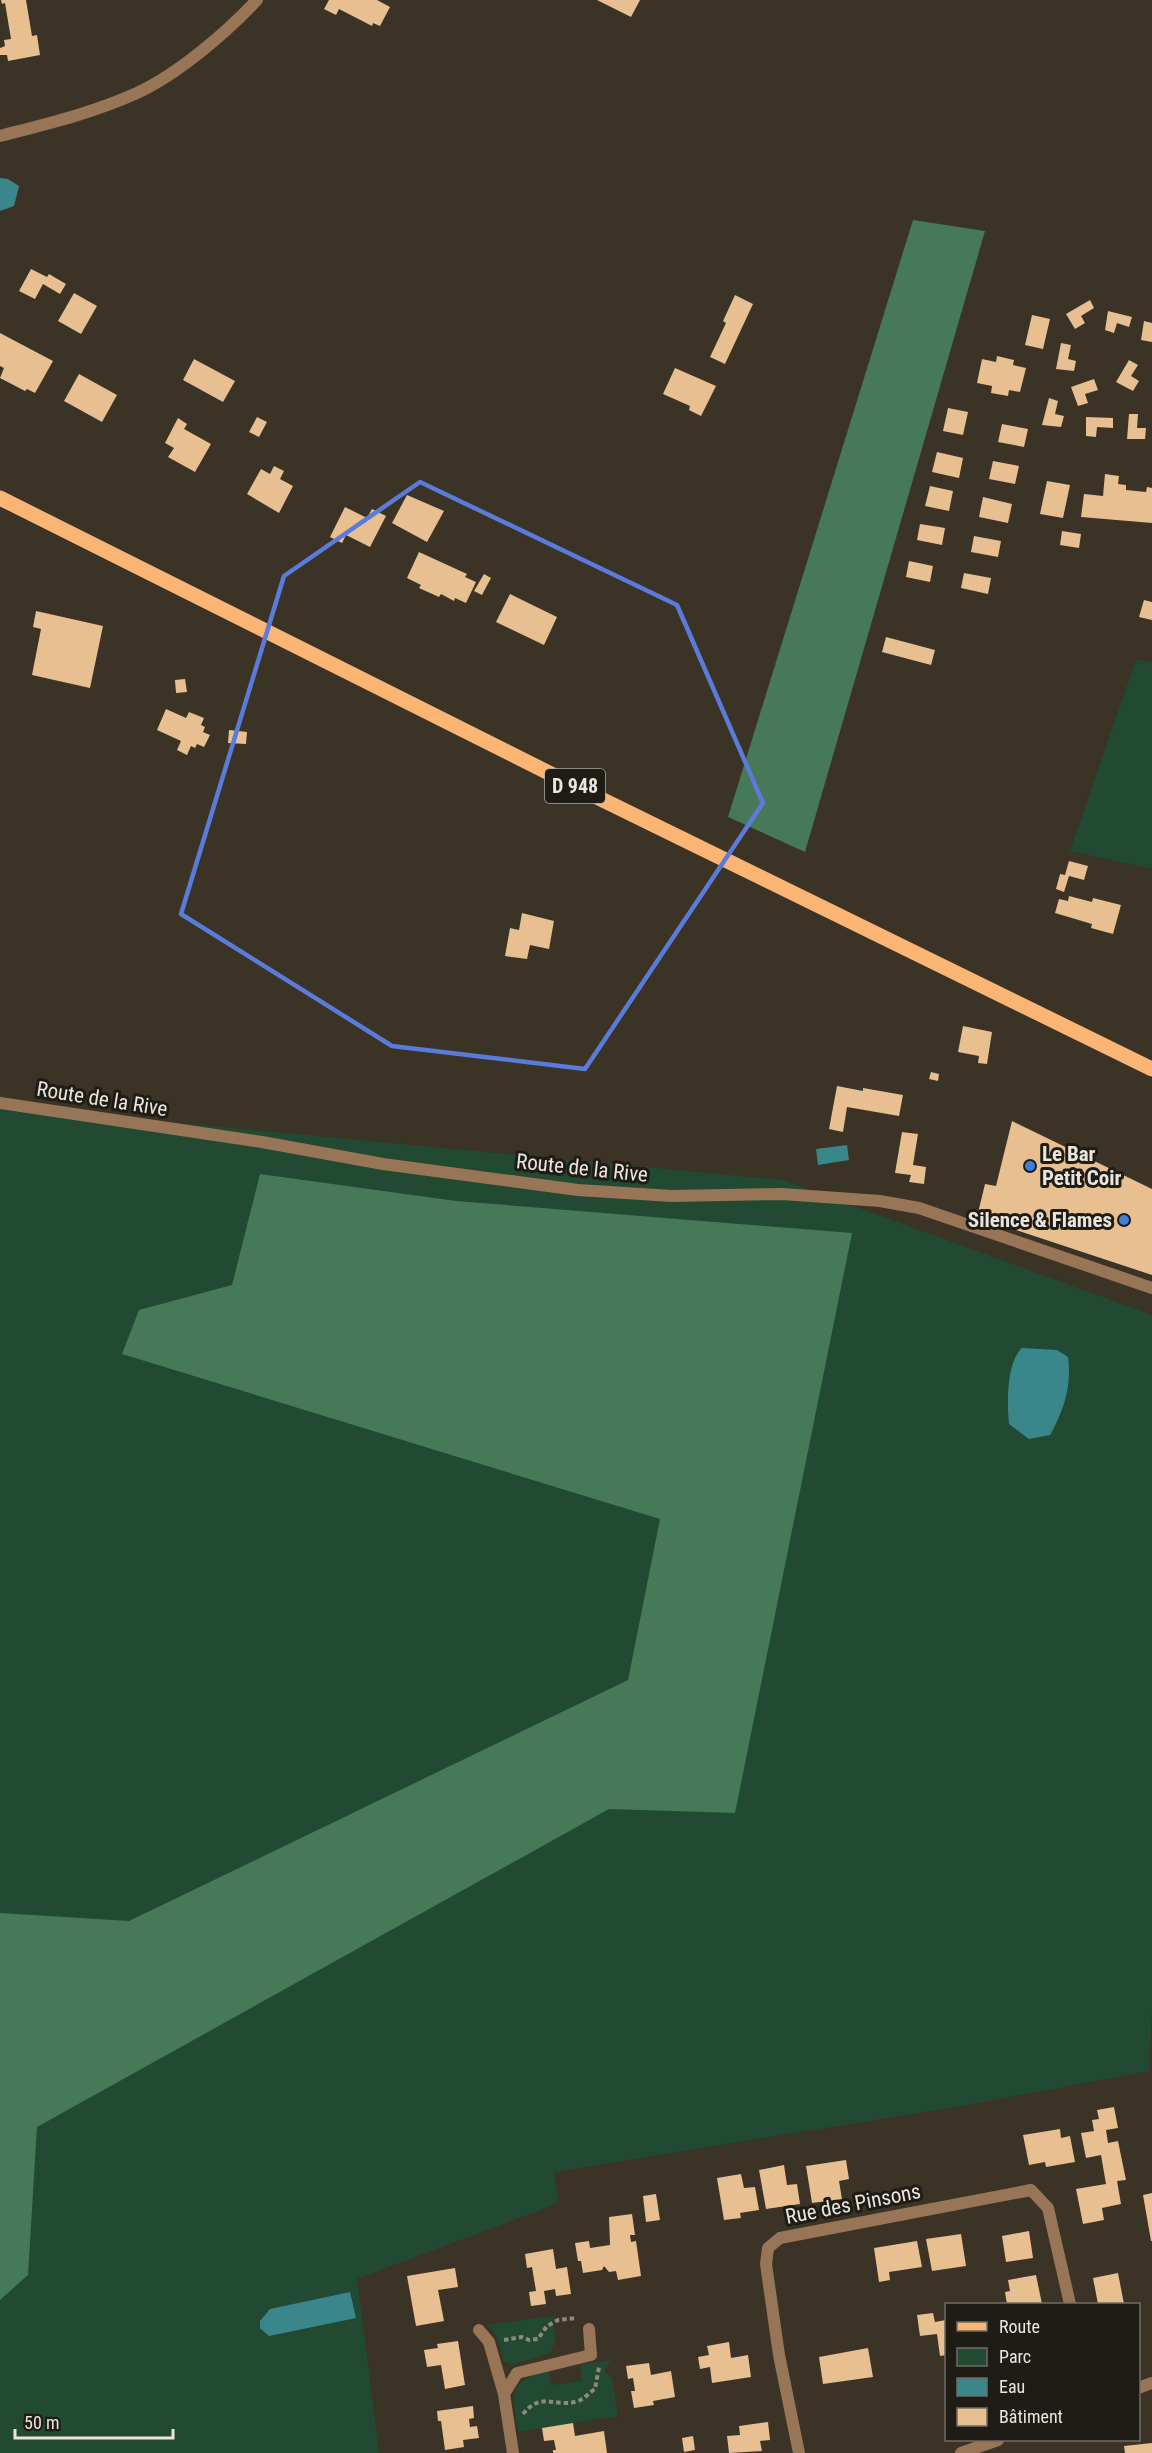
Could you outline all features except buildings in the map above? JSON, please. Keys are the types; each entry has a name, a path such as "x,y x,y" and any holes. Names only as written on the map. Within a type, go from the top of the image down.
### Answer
{"main road":[{"name":"D 948","path":"0,498 594,796 1152,1069"}],"street":[{"path":"0,136 80,115 138,92 183,64 234,24 257,0"},
{"name":"Route de la Rive","path":"0,1103 262,1142 383,1164 578,1190 672,1196 782,1194 880,1200 919,1208 1152,1288"},
{"name":"Rue des Pinsons","path":"799,2453 779,2355 766,2264 768,2248 780,2238 1031,2190 1048,2208 1070,2303"},
{"path":"479,2330 489,2342 504,2394 513,2453"},
{"path":"504,2394 517,2373 591,2355 589,2330"},
{"path":"961,2453 993,2441"}],"path":[{"path":"489,2342 514,2337 538,2339 547,2326 558,2320 581,2318 589,2330"},
{"path":"509,2430 534,2403 541,2400 561,2403 579,2401 595,2389 599,2372 597,2359 591,2355"}],"highlighted area":[{"path":"420,482 677,605 763,803 585,1069 392,1046 181,914 284,576"}],"green space":[{"path":"913,220 985,231 805,852 728,817"},
{"path":"1136,659 1152,663 1152,869 1070,851"},
{"path":"0,1106 783,1180 1152,1315 1152,2012 1149,2071 962,2106 554,2172 559,2203 357,2279 379,2453 0,2453"},
{"path":"260,1174 456,1201 852,1233 735,1813 609,1809 37,2127 28,2275 0,2300 0,1913 129,1921 628,1680 660,1519 122,1354 139,1310 232,1285"},
{"path":"553,2316 556,2340 550,2353 512,2365 503,2361 500,2345 491,2329 486,2325"},
{"path":"611,2360 604,2371 612,2378 618,2416 518,2432 514,2398 519,2385 525,2379 549,2370 551,2385 582,2381 580,2365"}],"water":[{"path":"0,178 8,179 19,186 14,206 0,211"},
{"path":"847,1145 849,1160 818,1165 816,1149"},
{"path":"1022,1348 1057,1350 1068,1357 1069,1377 1066,1397 1050,1435 1029,1439 1009,1424 1010,1373"},
{"path":"350,2292 356,2318 269,2336 260,2328 260,2321 270,2309"}],"place":[{"name":"Le Bar Petit Coir","path":"1030,1166"},
{"name":"Silence & Flames","path":"1124,1220"}]}
